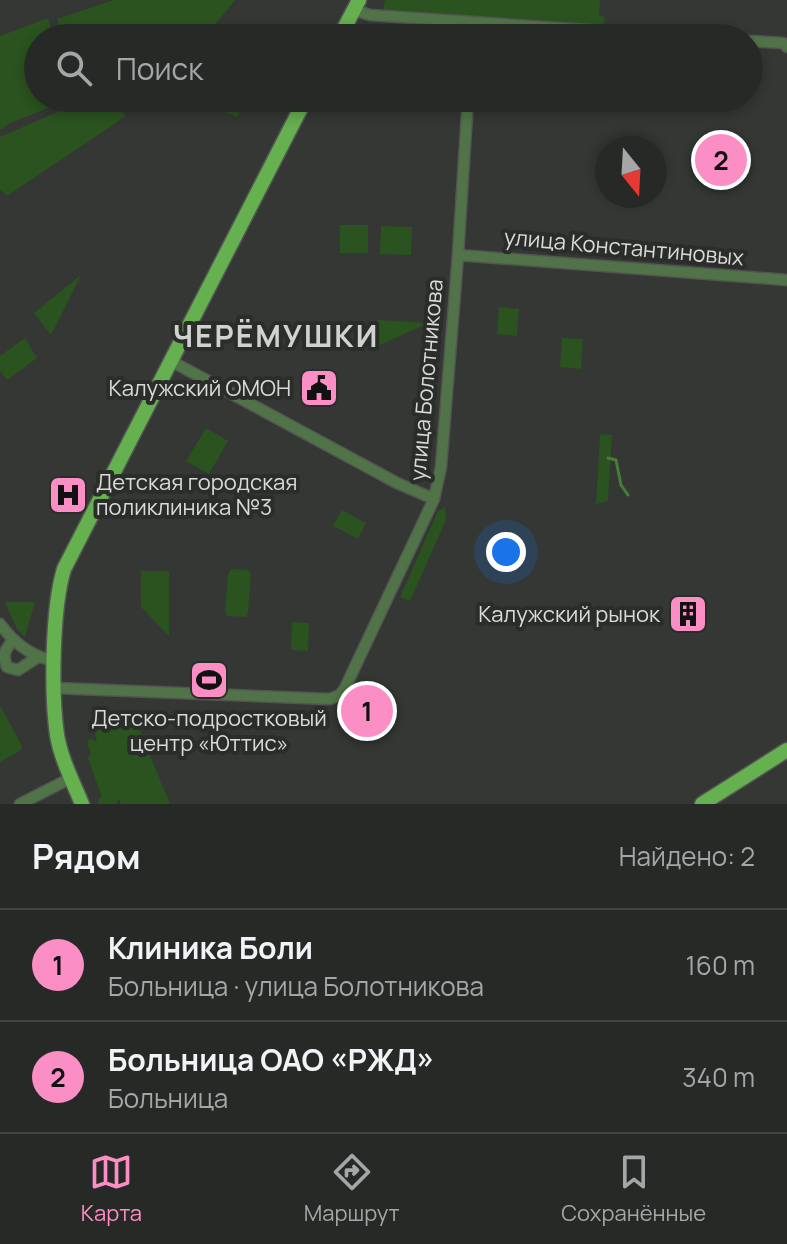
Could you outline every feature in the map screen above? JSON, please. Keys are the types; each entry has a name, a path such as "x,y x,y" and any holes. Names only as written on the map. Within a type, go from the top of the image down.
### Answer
{"main road":[{"path":"346,24 356,5"},
{"path":"82,804 57,735 55,661 58,598 64,569 299,112"},
{"path":"702,804 787,750"}],"street":[{"path":"356,5 370,15 501,24"},
{"path":"763,42 783,43 787,47"},
{"name":"улица Болотникова","path":"55,688 330,699 340,695 434,499 441,467 467,112"},
{"name":"улица Константиновых","path":"458,255 787,280"},
{"path":"171,361 397,483 434,499"},
{"path":"0,624 13,640 38,657 55,661"},
{"path":"13,640 2,652 7,667 13,671 25,668 38,657"},
{"path":"20,804 71,778"}],"green space":[{"path":"114,0 235,0 215,24 59,24 57,19"},
{"path":"385,0 600,0 599,15 605,17 604,24 559,24 383,12"},
{"path":"48,18 50,24 32,24"},
{"path":"24,27 24,112 38,112 0,130 0,36"},
{"path":"57,112 122,112 126,116 7,196 0,189 0,137"},
{"path":"340,225 368,225 368,253 340,253"},
{"path":"381,226 412,227 411,255 380,254"},
{"path":"81,275 51,335 34,313"},
{"path":"499,307 519,309 517,336 497,334"},
{"path":"377,320 428,323 374,348"},
{"path":"25,338 37,358 7,380 0,371 0,356"},
{"path":"562,338 583,339 581,369 560,367"},
{"path":"206,428 228,441 209,474 186,461"},
{"path":"600,434 612,435 608,501 596,504"},
{"path":"445,507 446,520 410,601 400,597 438,511"},
{"path":"342,510 366,523 358,539 333,526"},
{"path":"231,569 249,570 251,575 246,617 227,616 225,612"},
{"path":"141,571 169,571 169,636 141,607"},
{"path":"5,602 35,602 25,637 17,629"},
{"path":"292,622 309,623 308,651 291,650"},
{"path":"0,705 22,746 20,751 0,762"},
{"path":"116,713 131,715 136,721 170,804 121,804 118,798 117,804 97,804 101,795 88,758 91,753 87,743 90,738 97,742 96,726 105,717"}],"waterway":[{"path":"608,458 616,460 621,485 628,495"}],"place":[{"name":"Больница ОАО «РЖД»","path":"721,160"},
{"name":"Калужский ОМОН","path":"319,388"},
{"name":"Детская городская поликлиника №3","path":"68,495"},
{"name":"Калужский рынок","path":"688,614"},
{"name":"Детско-подростковый центр «Юттис»","path":"209,680"},
{"name":"Клиника Боли","path":"367,711"}],"district":[{"name":"ЧЕРЁМУШКИ","path":"276,335"}]}
